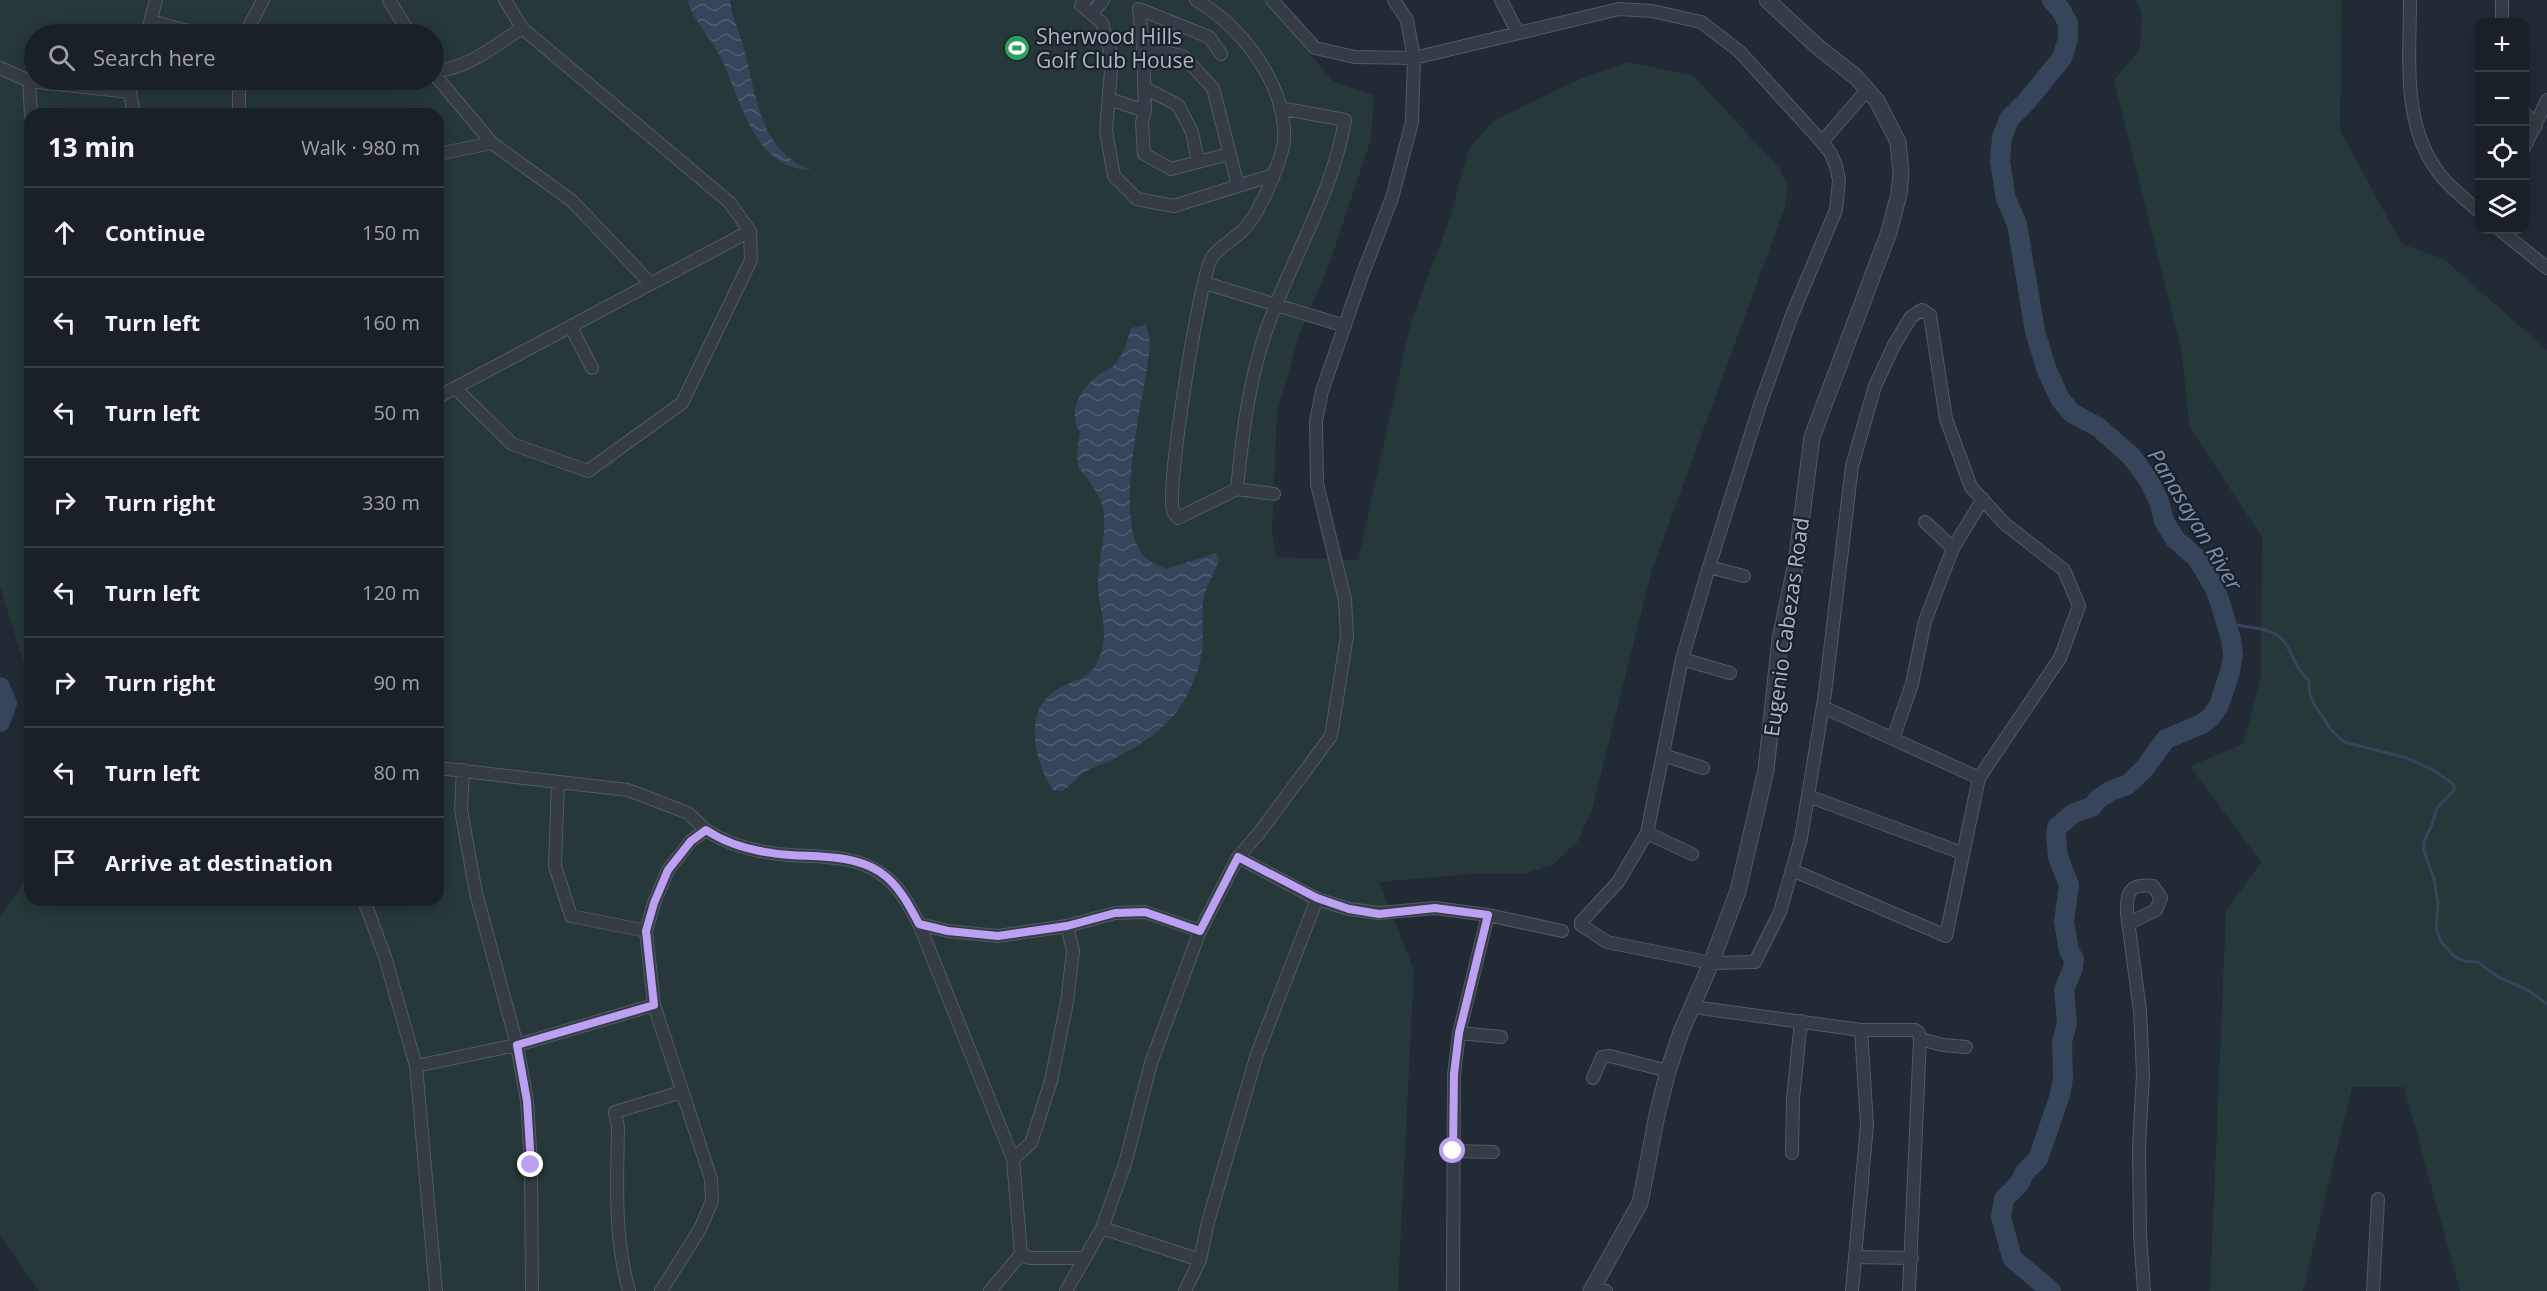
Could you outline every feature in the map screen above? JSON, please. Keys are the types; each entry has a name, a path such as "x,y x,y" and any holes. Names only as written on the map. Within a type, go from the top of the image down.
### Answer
{"street":[{"path":"150,24 156,0"},
{"path":"250,24 263,0"},
{"path":"389,0 404,24"},
{"path":"455,388 512,444 588,471 682,403 751,260 750,231 729,202 522,28 505,0"},
{"path":"1092,14 1103,0"},
{"path":"1196,0 1238,33 1254,53 1270,82 1280,108 1284,142 1261,205 1244,230 1211,258 1189,350 1176,458 1173,510 1178,518 1237,489 1274,494"},
{"path":"1272,0 1315,48 1355,57 1414,58 1619,9 1652,11 1701,22 1739,51 1822,142 1836,166 1839,180 1836,210 1792,315 1764,393 1682,659 1647,833 1617,882 1582,919 1581,925 1607,942 1711,963 1755,962 1780,912 1801,838 1823,707 1852,466 1875,386 1894,345 1911,317 1919,311 1926,312 1931,319 1946,419 1971,487 2005,524 2064,570 2079,606 2060,658 1979,777 1946,936 1792,870"},
{"path":"1066,1291 1102,1228 1125,1164 1151,1063 1200,931 1238,857 1259,833 1331,736 1347,636 1345,600 1317,484 1316,421 1322,391 1395,187 1412,122 1414,58 1407,20 1394,0"},
{"path":"1501,0 1518,33"},
{"name":"Eugenio Cabezas Road","path":"1596,1290 1640,1203 1668,1071 1681,1032 1711,963 1738,891 1766,770 1780,639 1796,563 1812,438 1896,211 1901,173 1898,142 1882,111 1868,90 1767,0"},
{"path":"2410,0 2410,86 2414,118 2422,143 2442,177 2475,207"},
{"path":"2502,0 2502,18"},
{"path":"1084,2 1102,23 1112,58 1106,131 1114,176 1137,199 1174,206 1273,175"},
{"path":"1221,54 1209,37 1139,9 1145,88 1145,111 1142,122 1144,154 1171,169 1229,154"},
{"path":"151,21 162,24"},
{"path":"444,71 477,57 522,28"},
{"path":"1143,48 1183,56 1213,88 1238,186"},
{"path":"0,68 24,79"},
{"path":"444,84 492,143 572,201 651,284"},
{"path":"1145,88 1178,105 1192,132 1198,162"},
{"path":"30,90 31,108"},
{"path":"132,90 134,108"},
{"path":"239,90 239,108"},
{"path":"1822,142 1868,90"},
{"path":"1109,99 1145,111"},
{"path":"2529,139 2547,100"},
{"path":"1237,489 1249,391 1263,339 1327,186 1341,142 1345,120 1280,108"},
{"path":"2529,118 2536,126"},
{"path":"444,153 492,143"},
{"path":"444,394 750,231"},
{"path":"2505,234 2547,268"},
{"path":"1205,283 1345,326"},
{"path":"571,327 592,368"},
{"path":"1893,739 1912,684 1925,621 1953,548 1983,500"},
{"path":"1926,522 1953,548"},
{"path":"1709,567 1744,576"},
{"path":"1682,659 1730,673"},
{"path":"1823,707 1979,777"},
{"path":"1663,755 1703,768"},
{"path":"444,768 628,790 688,813 706,830 734,845 789,855 851,860 880,873 901,892 919,924 1013,1159 1021,1254 990,1291"},
{"path":"464,770 461,810 476,892 517,1045 527,1101 531,1165 532,1291"},
{"path":"558,782 555,866 571,916 646,931"},
{"path":"1808,796 1962,853"},
{"path":"661,1291 700,1229 712,1201 711,1179 654,1005 646,931 654,903 668,870 691,841 706,830"},
{"path":"1647,833 1692,854"},
{"path":"1238,857 1317,898 1349,909 1379,914 1435,908 1488,915 1562,931"},
{"path":"1185,1291 1200,1260 1217,1190 1257,1054 1317,898"},
{"path":"366,906 385,957 416,1066 436,1291"},
{"path":"919,924 948,931 998,936 1067,926 1115,913 1145,912 1200,931"},
{"path":"1453,1291 1454,1074 1459,1033 1488,915"},
{"path":"2129,923 2140,1011 2143,1074 2139,1146 2140,1234 2144,1291"},
{"path":"1013,1159 1031,1143 1052,1081 1068,1002 1073,951 1067,926"},
{"path":"416,1066 517,1045 654,1005"},
{"path":"1693,1007 1861,1030 1915,1030 1919,1033 1909,1291"},
{"path":"1792,1153 1793,1099 1801,1021"},
{"path":"1854,1291 1867,1125 1861,1030"},
{"path":"1459,1033 1501,1037"},
{"path":"1920,1040 1966,1047"},
{"path":"1593,1077 1602,1057 1610,1056 1668,1071"},
{"path":"629,1291 617,1225 618,1128 615,1112 682,1092"},
{"path":"1453,1151 1492,1152"},
{"path":"2373,1291 2378,1199"},
{"path":"1102,1228 1200,1260"},
{"path":"1021,1254 1030,1258 1085,1258"},
{"path":"1855,1257 1912,1258"}],"shaded area":[{"path":"0,0 1264,0 1334,82 1374,95 1371,139 1329,265 1299,335 1277,413 1272,530 1276,557 1358,560 1411,322 1450,218 1468,150 1493,121 1580,79 1628,62 1694,76 1780,169 1787,186 1786,204 1652,570 1592,810 1578,841 1553,865 1524,874 1470,874 1379,882 1414,970 1398,1291 39,1291 0,1235 0,916 24,882 24,906 444,906 444,108 24,108 24,664 0,586"},
{"path":"2136,0 2342,0 2340,131 2402,244 2444,259 2547,350 2547,1291 2460,1291 2404,1087 2352,1087 2303,1291 2210,1291 2226,911 2261,862 2190,766 2243,744 2261,676 2262,537 2190,428 2181,349 2114,80 2140,49 2142,14"}],"water":[{"path":"687,0 730,0 764,122 782,151 795,162 812,170 793,167 777,159 763,146 744,113 722,60 694,16"},
{"path":"1145,325 1148,330 1150,349 1131,470 1131,523 1136,544 1146,558 1166,569 1216,553 1219,559 1203,602 1203,639 1200,661 1187,695 1170,720 1159,730 1147,740 1113,760 1084,773 1063,791 1053,790 1037,752 1035,724 1038,712 1045,700 1055,691 1091,671 1100,656 1104,637 1098,584 1104,515 1095,490 1078,468 1080,432 1076,425 1075,409 1081,394 1091,381 1111,367 1119,358 1131,328"}],"waterway":[{"name":"Panasayan River","path":"2051,1291 2012,1258 2001,1217 2004,1199 2038,1159 2060,1095 2063,1078 2062,1042 2067,1023 2064,990 2073,968 2074,959 2069,951 2064,922 2069,885 2058,857 2057,827 2074,813 2092,807 2097,800 2110,791 2127,785 2144,769 2166,739 2202,724 2211,717 2219,705 2233,655 2231,639 2215,588 2197,558 2175,539 2164,521 2159,501 2148,479 2131,456 2098,427 2072,413 2060,399 2046,368 2035,331 2017,224 2006,199 2000,161 2002,138 2009,119 2062,58 2068,39 2068,23 2052,0"},
{"path":"2228,624 2268,631 2281,638 2309,681 2310,695 2314,704 2332,731 2344,742 2407,758 2435,771 2454,785 2454,790 2437,808 2424,841 2424,851 2434,879 2438,904 2436,928 2441,942 2455,957 2464,961 2478,962 2498,977 2528,990 2547,1004"},
{"path":"0,687 7,703 0,722"}],"place":[{"name":"Sherwood Hills Golf Club House","path":"1017,48"}],"route":[{"path":"531,1165 527,1101 517,1045 654,1005 646,931 654,903 668,870 691,841 706,830 734,845 789,855 851,860 880,873 901,892 919,924 948,931 998,936 1067,926 1115,913 1145,912 1200,931 1238,857 1317,898 1349,909 1379,914 1435,908 1488,915 1459,1033 1454,1074 1453,1151"}]}
